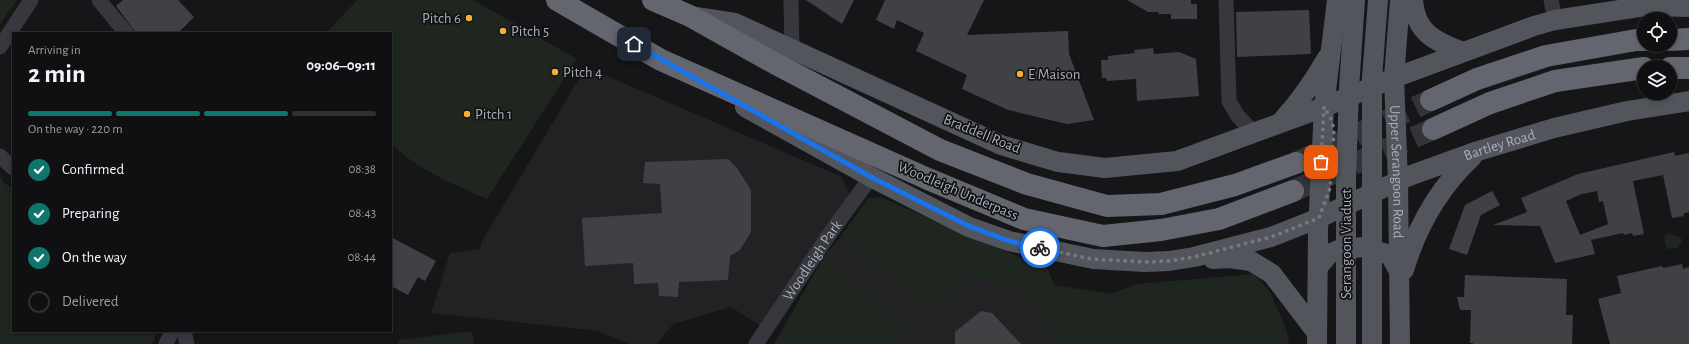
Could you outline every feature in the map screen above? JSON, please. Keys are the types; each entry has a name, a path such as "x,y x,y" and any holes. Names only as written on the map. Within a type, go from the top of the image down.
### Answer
{"highway":[{"path":"557,0 661,60"},
{"name":"Braddell Road","path":"653,0 690,16"},
{"name":"Woodleigh Underpass","path":"690,16 776,64 940,150 1028,184 1107,206 1161,204 1235,185 1296,163"},
{"path":"1431,100 1477,79 1546,56 1637,40"},
{"path":"1677,40 1689,40"},
{"name":"Woodleigh Underpass","path":"661,60 928,179 1024,219 1103,236 1161,230 1219,219 1292,191"},
{"path":"1677,68 1689,68"},
{"path":"1432,130 1490,103 1555,82 1637,69"}],"main road":[{"path":"1317,339 1319,218 1324,107 1338,0"},
{"name":"Serangoon Viaduct","path":"1346,344 1346,179 1349,88 1355,0"},
{"name":"Serangoon Viaduct","path":"1372,344 1372,78 1378,0"},
{"name":"Upper Serangoon Road","path":"1400,0 1394,78 1398,181 1400,344"},
{"path":"1413,0 1416,17 1429,36 1439,43 1463,52"},
{"path":"1324,107 1394,78 1463,52 1534,26 1555,20 1645,6 1689,7"},
{"name":"Braddell Road","path":"690,16 735,23 1001,145 1058,162 1104,168 1170,162 1324,107"},
{"path":"1281,123 1299,103 1311,86 1331,50"},
{"path":"661,60 871,177 969,226 1009,241 1092,259 1146,262 1229,258 1251,261 1272,274 1317,339"},
{"name":"Bartley Road","path":"1319,218 1398,181 1478,151 1554,128 1627,110 1689,101"},
{"path":"1399,276 1432,205 1455,174 1478,151"},
{"path":"1169,261 1194,257 1271,237 1319,218"},
{"path":"1318,267 1329,254 1341,250 1364,247 1390,255 1399,276"}],"street":[{"path":"0,47 31,0"},
{"path":"99,0 125,32"},
{"path":"791,0 792,50"},
{"path":"1226,0 1229,101 1237,115 1254,133"},
{"path":"1551,0 1555,20"},
{"path":"0,156 12,167"},
{"name":"Woodleigh Park","path":"756,344 828,236 871,177"},
{"path":"166,344 172,332"},
{"path":"184,332 187,344"}],"shaded area":[{"path":"0,0 17,0 0,24"},
{"name":"Pitch 1","path":"357,0 473,0 577,59 487,199 436,176 412,161 392,144 392,32 327,32"},
{"path":"586,67 842,177 851,198 761,326 731,307 673,324 657,344 629,344 597,331 431,313 450,253 480,249 482,241"},
{"path":"0,176 5,184 12,188 12,332 158,332 152,344 0,344"},
{"path":"880,197 1048,269 1054,285 1111,294 1137,284 1254,274 1270,292 1287,331 1289,344 1060,344 1060,342 1017,289 973,278 927,312 841,236 868,199"},
{"path":"1668,233 1680,237 1682,240 1678,248 1667,249 1664,237"},
{"path":"841,236 927,312 972,278 1017,289 1060,342 1060,344 902,344 913,334 825,255"},
{"path":"825,255 913,334 902,344 774,344"},
{"path":"472,331 474,344 399,344 399,340"}],"building":[{"path":"123,0 178,0 194,17 179,32 135,32 116,6"},
{"path":"806,0 854,0 842,24"},
{"path":"885,0 984,0 967,35 1068,31 1069,54 1094,120 1067,124 1008,110 962,89 967,75 916,51 924,33 897,20 894,29 876,20"},
{"path":"1127,0 1191,0 1191,4 1197,4 1197,19 1171,19 1171,14 1148,12"},
{"path":"1309,10 1311,54 1237,57 1236,12"},
{"path":"1153,48 1154,54 1179,52 1196,59 1199,96 1137,101 1136,79 1107,81 1106,78 1102,78 1101,60 1108,60 1108,56 1135,53 1134,50"},
{"path":"1674,152 1675,156 1689,153 1689,212 1683,214 1684,216 1672,218 1663,175 1633,181 1644,234 1633,236 1632,233 1624,235 1623,233 1591,240 1595,254 1555,263 1540,226 1493,225 1527,212 1521,198 1578,174","holes":["1597,191 1599,202 1603,201 1608,224 1580,235 1566,201 1582,194"]},
{"path":"728,159 737,168 751,190 751,232 740,250 730,256 728,280 679,282 678,297 659,296 658,283 634,284 633,263 585,266 582,218 662,213 660,184 643,183 645,162"},
{"path":"1492,191 1500,205 1481,215 1467,255 1449,249 1465,205"},
{"path":"392,238 436,261 425,281 418,277 408,295 392,287"},
{"path":"1682,264 1683,269 1689,267 1689,344 1610,344 1598,299 1621,293 1617,276 1662,266 1663,268"},
{"path":"1465,275 1567,279 1566,315 1573,315 1572,344 1470,343 1471,310 1460,310 1457,297 1464,297"},
{"path":"981,311 992,313 1021,344 955,344 955,332"}],"tunnel":[{"path":"1296,163 1431,100"},
{"path":"1293,191 1433,129"}],"way so far":[{"path":"1040,248 1092,259 1157,262 1194,257 1271,237 1319,218 1330,188 1334,129 1331,119 1324,107 1321,162"}],"place":[{"name":"Pitch 6","path":"469,18"},
{"name":"Pitch 5","path":"503,31"},
{"name":"Pitch 4","path":"555,72"},
{"name":"E Maison","path":"1020,74"},
{"name":"Pitch 1","path":"467,114"}],"route":[{"path":"634,44 871,177 969,226 1009,241 1040,248"}]}
